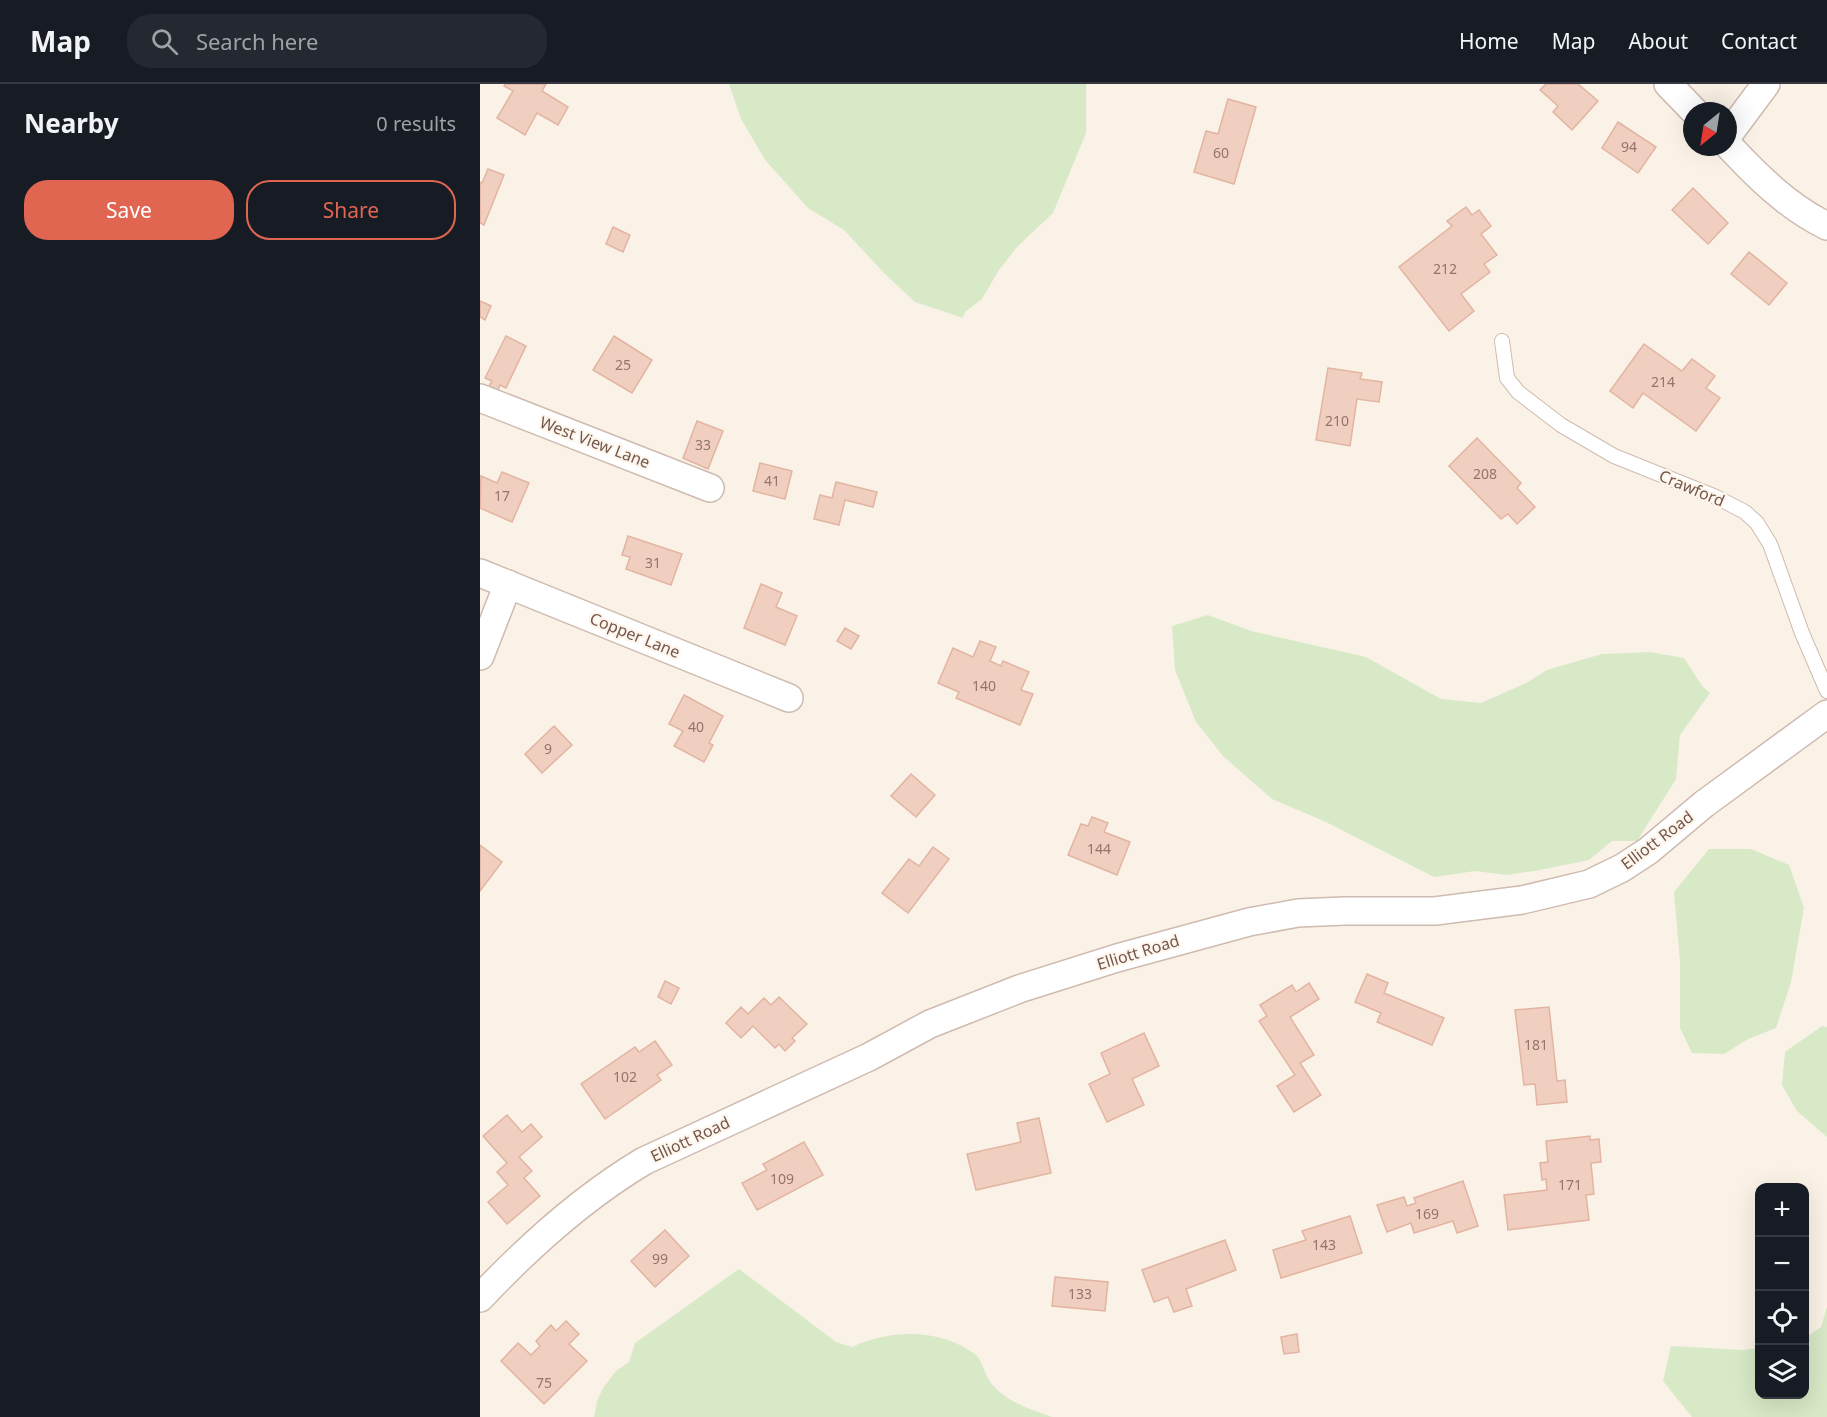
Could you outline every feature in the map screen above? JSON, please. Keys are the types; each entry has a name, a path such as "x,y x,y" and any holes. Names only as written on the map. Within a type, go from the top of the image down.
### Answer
{"street":[{"path":"1668,84 1685,102"},
{"path":"1737,123 1766,84"},
{"path":"1737,155 1772,189 1796,208 1827,226"},
{"name":"West View Lane","path":"480,398 710,488"},
{"name":"Copper Lane","path":"480,573 789,698"},
{"path":"480,656 508,584"},
{"name":"Elliott Road","path":"480,1298 562,1218 609,1182 644,1161 883,1051 930,1023 1029,986 1117,958 1249,922 1298,914 1435,911 1522,900 1589,884 1622,868 1648,851 1704,804 1827,714"}],"lane":[{"name":"Crawford","path":"1502,340 1507,378 1518,393 1561,425 1614,456 1716,497 1745,512 1757,523 1770,544 1802,633 1827,690"}],"green space":[{"path":"729,84 1086,84 1086,133 1053,213 1018,246 999,270 982,299 965,312 963,318 915,302 844,230 808,208 766,161 741,119"},
{"path":"1208,615 1251,631 1366,657 1441,699 1481,703 1528,682 1547,670 1602,654 1650,652 1684,658 1702,686 1710,693 1680,735 1676,779 1637,841 1612,841 1589,860 1540,870 1507,875 1475,871 1434,877 1326,822 1272,799 1223,756 1196,722 1175,670 1172,626"},
{"path":"1709,849 1751,849 1789,865 1804,908 1791,982 1776,1028 1748,1039 1724,1054 1692,1053 1680,1028 1680,961 1674,892"},
{"path":"1822,1026 1827,1027 1827,1137 1797,1111 1782,1085 1785,1052"},
{"path":"739,1269 836,1342 852,1347 882,1337 915,1334 947,1340 962,1346 978,1357 989,1380 1002,1394 1034,1411 1052,1417 594,1417 597,1401 603,1388 616,1371 629,1362 635,1343"},
{"path":"1827,1307 1827,1417 1692,1417 1663,1381 1671,1346 1743,1350 1755,1348 1755,1399 1809,1399 1809,1335 1821,1327"}],"building":[{"path":"505,84 546,84 542,91 568,107 558,125 537,113 525,135 497,118 513,91 504,86"},
{"path":"1546,84 1578,84 1598,101 1572,130 1553,112 1558,106 1540,90"},
{"path":"1228,99 1256,107 1234,184 1194,172 1206,131 1218,134"},
{"path":"1618,122 1656,147 1638,173 1602,148"},
{"path":"488,169 504,175 484,225 480,223 480,182 482,183"},
{"path":"1693,188 1728,223 1708,244 1672,210"},
{"path":"1466,207 1472,215 1479,210 1491,226 1481,234 1497,255 1484,264 1490,272 1461,294 1474,311 1449,331 1399,267 1452,226 1447,221"},
{"path":"613,227 630,235 623,252 606,244"},
{"path":"1749,252 1787,283 1769,305 1731,274"},
{"path":"480,301 491,306 485,320 480,317"},
{"path":"506,336 526,346 506,388 500,385 498,390 489,386 492,381 485,378"},
{"path":"614,336 652,360 632,393 593,370"},
{"path":"1644,344 1682,371 1692,359 1715,376 1706,388 1720,398 1696,431 1643,393 1633,408 1610,391"},
{"path":"1328,368 1362,373 1360,379 1382,382 1379,402 1357,399 1350,446 1316,440"},
{"path":"697,421 723,431 708,469 683,458"},
{"path":"1477,438 1521,483 1517,488 1535,507 1517,524 1508,514 1501,519 1449,466"},
{"path":"760,463 792,471 785,499 753,491"},
{"path":"502,472 529,483 512,522 480,508 481,476 497,483"},
{"path":"836,482 877,492 873,507 845,500 839,525 814,519 820,495 832,498"},
{"path":"628,536 682,554 671,585 626,569 630,557 622,555"},
{"path":"761,584 782,593 776,607 797,616 785,645 744,628"},
{"path":"845,628 859,636 851,649 837,641"},
{"path":"980,641 996,647 990,661 1001,666 1003,661 1029,672 1021,690 1033,694 1020,725 956,698 959,692 938,683 953,648 973,657"},
{"path":"684,695 723,716 709,743 713,745 704,762 674,746 683,731 669,724"},
{"path":"554,726 572,745 542,773 525,754"},
{"path":"911,774 935,795 916,817 891,796"},
{"path":"1092,817 1108,823 1104,832 1130,842 1117,875 1068,855 1081,824 1088,826"},
{"path":"480,845 502,862 480,891"},
{"path":"933,847 949,859 908,913 882,893 909,859 919,866"},
{"path":"1367,974 1388,983 1384,993 1444,1018 1432,1045 1377,1022 1381,1013 1355,1002"},
{"path":"665,981 679,988 671,1004 658,997"},
{"path":"1309,983 1319,999 1290,1017 1314,1055 1300,1063 1321,1095 1294,1112 1277,1086 1295,1075 1259,1021 1267,1016 1260,1005 1292,985 1296,992"},
{"path":"779,997 807,1024 792,1038 795,1041 785,1051 779,1044 775,1048 753,1026 741,1038 726,1023 741,1007 748,1014 764,998 771,1005"},
{"path":"1549,1007 1557,1081 1565,1080 1567,1102 1537,1105 1535,1084 1524,1085 1515,1010"},
{"path":"1144,1033 1159,1066 1132,1079 1144,1105 1107,1122 1089,1084 1110,1074 1101,1053"},
{"path":"655,1041 672,1065 657,1075 661,1080 605,1119 581,1084 635,1047 639,1052"},
{"path":"507,1115 522,1132 531,1124 542,1137 519,1157 532,1171 524,1178 540,1196 507,1224 488,1202 508,1185 497,1172 507,1163 483,1136"},
{"path":"1039,1118 1051,1173 976,1190 967,1154 1021,1142 1017,1123"},
{"path":"1590,1136 1590,1140 1599,1139 1601,1162 1591,1163 1594,1194 1586,1195 1589,1220 1508,1230 1504,1195 1547,1190 1546,1179 1542,1180 1540,1163 1548,1162 1546,1141"},
{"path":"804,1142 823,1175 757,1210 742,1183 767,1170 763,1164"},
{"path":"1463,1181 1478,1226 1457,1233 1453,1221 1414,1233 1411,1223 1387,1232 1377,1205 1404,1197 1407,1206 1416,1203 1414,1198"},
{"path":"1350,1216 1362,1253 1281,1278 1273,1250 1306,1240 1302,1231"},
{"path":"665,1230 689,1256 655,1287 631,1261"},
{"path":"1225,1240 1236,1270 1186,1289 1192,1306 1174,1312 1168,1297 1154,1302 1142,1270"},
{"path":"1055,1277 1108,1282 1105,1311 1052,1306"},
{"path":"566,1321 579,1334 569,1344 587,1361 544,1404 501,1361 518,1343 531,1355 540,1346 536,1341 551,1325 556,1331"},
{"path":"1297,1334 1299,1352 1284,1354 1281,1337"}]}
